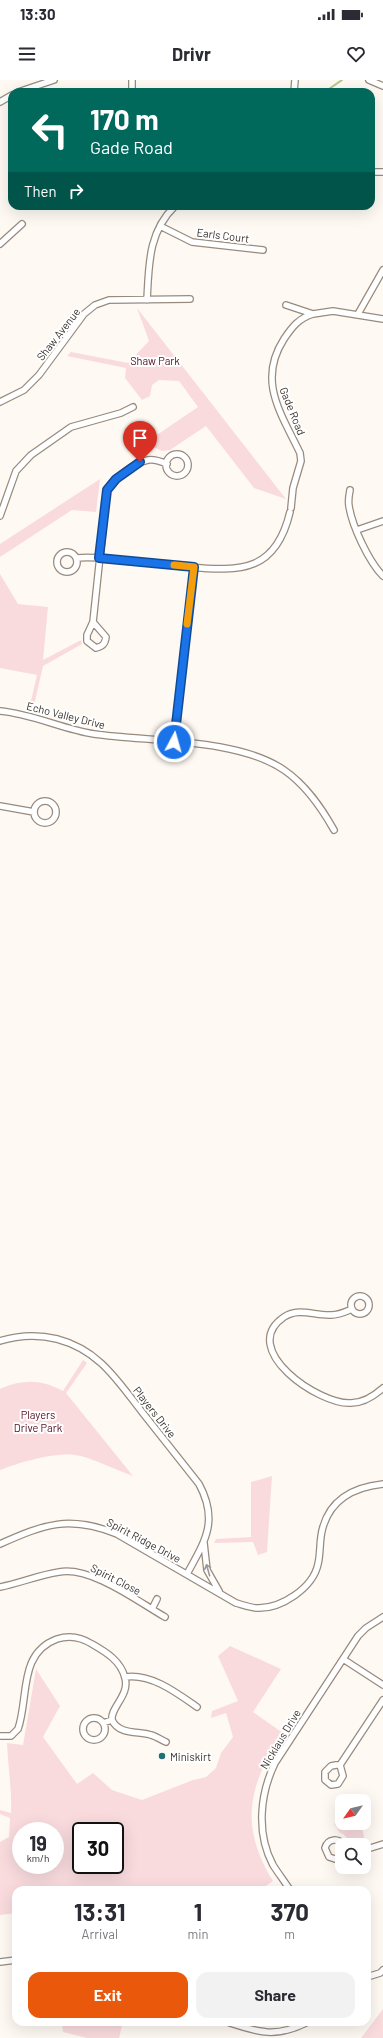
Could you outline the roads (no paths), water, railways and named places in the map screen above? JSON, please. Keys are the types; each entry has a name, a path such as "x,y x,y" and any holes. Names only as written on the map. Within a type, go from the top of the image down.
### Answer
{"street":[{"path":"30,88 54,80"},
{"path":"369,80 383,84"},
{"path":"147,300 150,249 160,226 171,210"},
{"path":"0,244 22,224"},
{"name":"Earls Court","path":"160,226 192,242 263,250"},
{"path":"358,314 383,270"},
{"name":"Shaw Avenue","path":"0,402 24,390 39,375 84,314 95,306 109,300 190,299"},
{"path":"286,306 313,314 332,311 383,319"},
{"name":"Gade Road","path":"77,558 99,558 230,570 245,567 256,562 270,552 278,543 283,534 290,510 293,488 301,461 300,453 275,399 271,380 273,364 279,347 292,326 304,316 313,314"},
{"path":"0,516 16,471 31,455 71,427 121,413 133,407"},
{"path":"93,622 106,637 105,642 101,647 96,648 87,641 87,635 93,622 105,500 111,484 140,462 156,460 166,464"},
{"path":"350,490 349,506 357,530 374,567 383,576"},
{"path":"357,530 383,521"},
{"path":"174,742 194,567"},
{"name":"Echo Valley Drive","path":"0,711 32,716 93,734 216,746 241,751 283,770 312,796 334,830"},
{"path":"0,806 34,812"},
{"path":"352,1309 336,1315 297,1312 284,1318 276,1326 271,1336 270,1343 273,1358 278,1365 312,1390 337,1402 350,1403 365,1400 383,1388"},
{"name":"Players Drive","path":"0,1341 23,1335 44,1336 70,1343 85,1350 110,1370 202,1489 208,1506 209,1530 204,1543 187,1574"},
{"path":"187,1574 236,1603 258,1608 277,1605 294,1596 310,1580 318,1565 322,1528 328,1513 351,1491 368,1486 383,1484"},
{"name":"Spirit Ridge Drive","path":"0,1544 28,1531 51,1524 75,1523 97,1526 117,1534 187,1574"},
{"path":"204,1543 207,1570 221,1594"},
{"name":"Spirit Close","path":"0,1587 60,1572 77,1572 95,1577 165,1616"},
{"path":"152,1609 158,1599"},
{"name":"Nicklaus Drive","path":"287,1886 272,1864 263,1836 262,1811 266,1783 274,1763 343,1659 366,1628 383,1617"},
{"path":"0,1736 11,1736 18,1729 29,1668 37,1652 51,1642 67,1637 86,1640 111,1656 119,1665 125,1677 124,1694 112,1714 112,1720 116,1726 136,1734 151,1735 166,1742"},
{"path":"343,1659 383,1685"},
{"path":"125,1677 133,1676 164,1685 197,1707"},
{"path":"340,1765 383,1700"},
{"path":"104,1723 112,1720"},
{"path":"335,1840 328,1841 325,1848 329,1857 335,1859"},
{"path":"371,1848 383,1844"},
{"path":"0,1962 12,1960"},
{"path":"371,1976 380,1973 383,1970"},
{"path":"239,2026 261,2033 278,2035 301,2026"}],"waterway":[{"path":"330,88 342,80"}],"place":[{"name":"Miniskirt","path":"162,1756"}],"park label":[{"name":"Shaw Park","path":"155,360"},
{"name":"Players Drive Park","path":"38,1420"}]}
